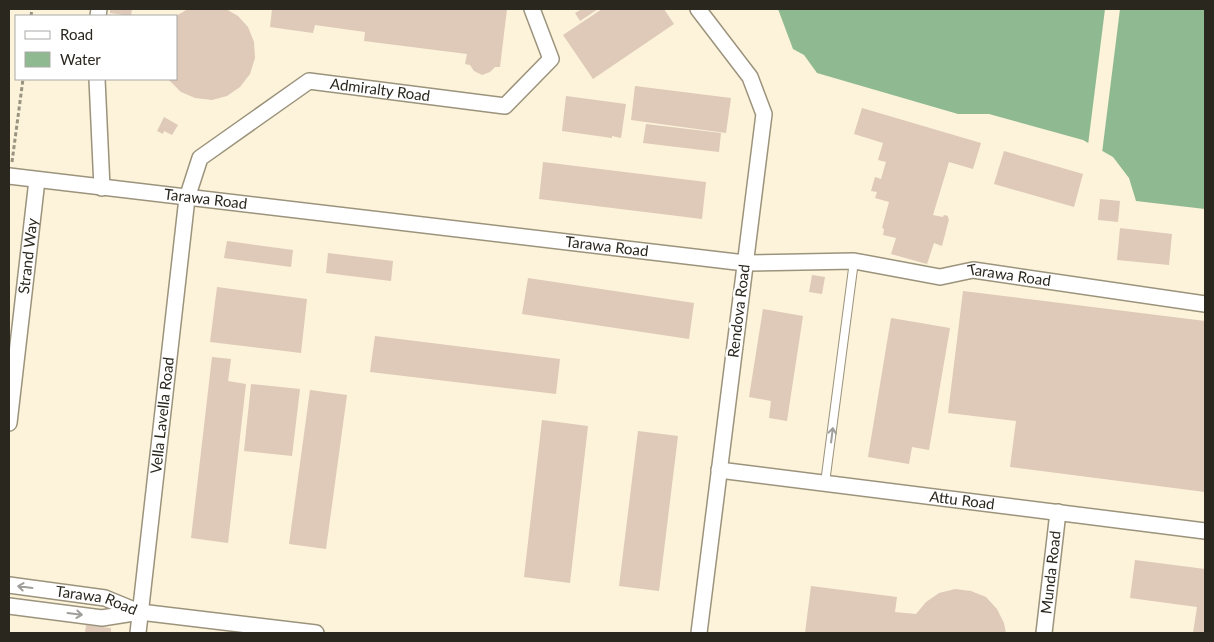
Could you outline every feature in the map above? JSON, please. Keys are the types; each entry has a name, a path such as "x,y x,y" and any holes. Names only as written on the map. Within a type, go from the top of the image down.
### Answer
{"street":[{"name":"Admiralty Road","path":"187,198 200,158 309,81 505,106 551,59 532,9"},
{"name":"Rendova Road","path":"698,9 750,77 764,114 699,633"},
{"path":"97,80 102,188"},
{"name":"Tarawa Road","path":"9,176 745,263 854,260 940,277 973,270 1205,304"},
{"name":"Strand Way","path":"9,423 37,180"},
{"name":"Vella Lavella Road","path":"138,633 187,198"},
{"name":"Attu Road","path":"719,470 1205,530"},
{"name":"Munda Road","path":"1044,633 1058,512"},
{"name":"Tarawa Road","path":"9,585 106,598 140,612"},
{"name":"Tarawa Road","path":"9,606 102,618 140,612"},
{"path":"140,612 316,633"}],"lane":[{"path":"825,483 854,260"}],"path":[{"path":"14,148 23,80"}],"water":[{"path":"778,9 1205,9 1205,209 1136,201 1129,178 1113,157 1083,140 989,114 958,114 817,73 804,55 793,49"}],"pier":[{"path":"1105,9 1120,9 1102,153 1088,145"}],"building":[{"path":"110,9 132,9 131,15 110,13"},
{"path":"188,9 226,9 238,16 248,27 254,42 255,58 250,74 240,87 227,96 212,100 195,98 181,92 169,80 178,80 178,15"},
{"path":"272,9 507,9 500,67 495,67 490,72 482,75 474,71 470,65 465,64 467,54 364,41 365,32 315,25 313,33 270,27"},
{"path":"582,9 598,9 580,21 575,13"},
{"path":"602,9 664,9 674,24 593,79 563,35"},
{"path":"635,86 731,98 726,133 631,120"},
{"path":"566,96 626,104 621,138 562,131"},
{"path":"862,108 981,143 973,169 949,162 933,215 948,216 949,219 942,246 934,243 927,264 891,254 896,238 883,235 884,229 882,228 889,202 875,198 877,192 871,191 875,177 881,179 886,162 878,160 883,143 854,134"},
{"path":"164,117 178,125 172,135 164,131 163,134 157,131"},
{"path":"646,124 721,133 719,152 643,143"},
{"path":"1004,151 1083,174 1074,207 994,184"},
{"path":"543,162 706,182 702,219 539,199"},
{"path":"1100,199 1120,201 1118,222 1098,220"},
{"path":"1120,228 1172,234 1169,265 1117,260"},
{"path":"227,241 293,250 291,267 224,258"},
{"path":"328,253 393,261 391,281 326,273"},
{"path":"812,275 825,277 822,294 809,292"},
{"path":"528,278 694,303 689,339 522,314"},
{"path":"217,287 307,299 301,353 210,342"},
{"path":"963,291 1205,321 1205,492 1010,467 1016,421 948,413"},
{"path":"763,309 803,316 787,421 769,418 771,401 749,397"},
{"path":"891,318 950,328 929,450 912,447 909,464 868,457"},
{"path":"375,336 560,359 556,394 370,372"},
{"path":"212,357 231,359 228,381 246,384 228,543 191,538"},
{"path":"251,384 300,389 292,456 244,451"},
{"path":"310,390 347,395 326,549 289,544"},
{"path":"542,420 588,426 570,583 524,577"},
{"path":"638,431 678,436 659,591 619,586"},
{"path":"1135,560 1205,569 1205,633 1193,633 1197,607 1130,598"},
{"path":"811,586 897,597 895,612 916,614 926,602 939,593 955,589 971,591 986,597 997,609 1004,623 1006,633 805,633"},
{"path":"86,625 111,628 111,633 85,633"}]}
